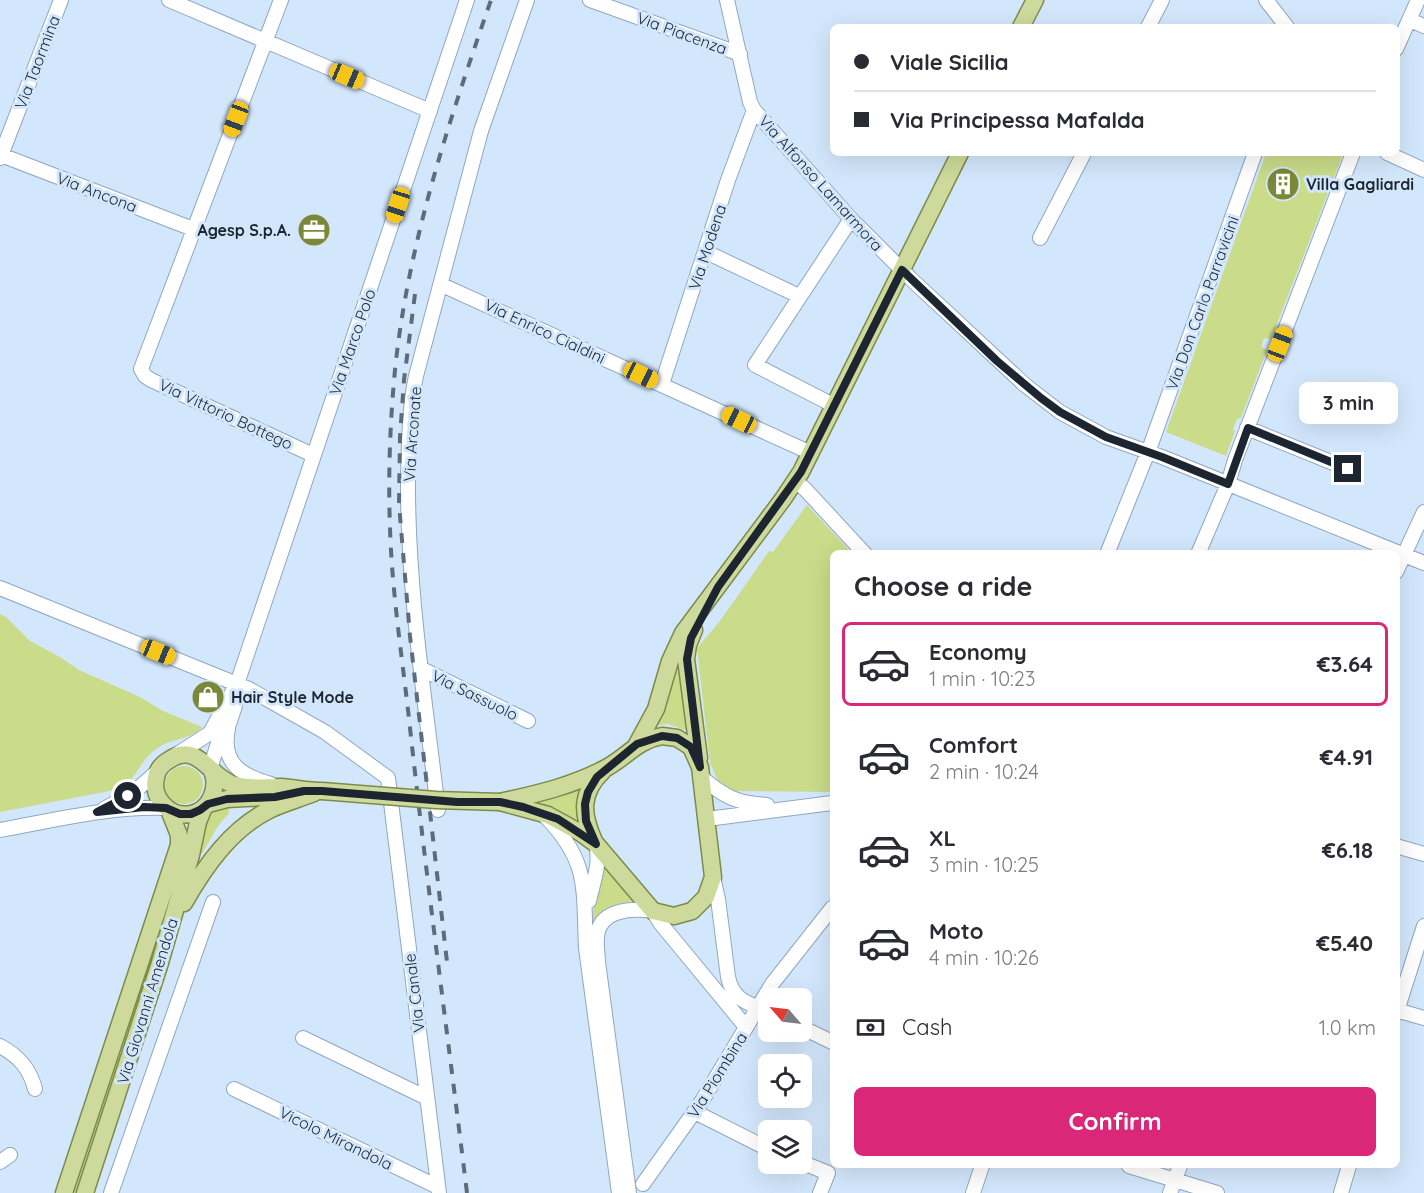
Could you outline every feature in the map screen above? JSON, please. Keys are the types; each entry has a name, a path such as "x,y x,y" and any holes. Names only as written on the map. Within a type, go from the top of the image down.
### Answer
{"main road":[{"path":"1023,24 1035,0"},
{"path":"637,744 656,709 670,661 678,643 795,481 811,453 959,156"},
{"path":"304,791 284,796 233,798 206,805 191,814 180,814 168,809 158,798 155,779 165,762 173,757 192,755 201,759 211,770 234,785 247,787 284,787 304,791 447,801 500,802 541,813 566,824 596,844 653,911 674,916 692,911 706,897 713,877 687,652 694,631 718,587"},
{"path":"596,844 586,821 586,798 593,783 608,766 637,744 662,736 677,738 691,747 701,773"},
{"path":"500,802 560,788 608,766"},
{"path":"206,805 213,795 215,785 211,770"},
{"path":"172,924 201,875 236,832 272,808 322,791"},
{"name":"Via Giovanni Amendola","path":"85,1193 139,1030 172,924 198,822 206,805"},
{"name":"Via Giovanni Amendola","path":"64,1193 179,844 179,835 168,809"}],"street":[{"name":"Via Taormina","path":"1,157 4,134 61,0"},
{"path":"169,0 430,111"},
{"path":"193,229 281,0"},
{"name":"Via Marco Polo","path":"211,770 218,743 230,724 235,706 237,684 467,0"},
{"name":"Via Arconate","path":"438,810 409,543 410,439 416,380 481,131 527,0"},
{"name":"Via Piacenza","path":"590,0 740,54"},
{"name":"Via Alfonso Lamarmora","path":"728,0 750,102 754,110 851,219 902,270 986,351 1041,398 1093,431 1228,484"},
{"path":"1150,24 1162,0"},
{"path":"1266,0 1285,24"},
{"path":"1400,41 1418,0"},
{"path":"1410,20 1424,26"},
{"name":"Via Modena","path":"662,384 732,169 754,110"},
{"path":"1040,238 1082,156"},
{"name":"Via Don Carlo Parravicini","path":"1109,550 1148,453 1254,156"},
{"path":"1200,550 1228,484 1352,156"},
{"path":"1394,156 1424,170"},
{"name":"Via Ancona","path":"1,157 193,229"},
{"path":"835,406 755,365 851,219"},
{"name":"Via Vittorio Bottego","path":"193,229 141,370 151,380 313,455"},
{"path":"706,252 799,296"},
{"name":"Via Enrico Cialdini","path":"442,285 811,453"},
{"path":"1248,428 1348,469"},
{"path":"795,481 861,550"},
{"path":"1228,484 1392,550"},
{"path":"1400,564 1424,512"},
{"path":"1400,553 1424,563"},
{"path":"0,588 237,684"},
{"name":"Via Sassuolo","path":"422,669 528,721"},
{"name":"Via Marco Polo","path":"173,757 201,741 210,733 225,702 237,684"},
{"name":"Via Canale","path":"237,684 325,732 388,778 439,1190"},
{"path":"230,724 227,748 237,769 253,779 284,787"},
{"path":"97,812 128,796 159,770"},
{"path":"701,773 724,795 742,803 805,807"},
{"path":"707,819 830,803"},
{"path":"0,830 97,812 144,807 168,809"},
{"path":"541,813 562,835 576,857 583,878 587,956 619,1193"},
{"path":"586,910 595,876 598,852 596,844"},
{"path":"1400,847 1424,854"},
{"path":"713,877 730,986 738,997 758,1007"},
{"name":"Via Giovanni Amendola","path":"111,1193 213,902"},
{"path":"629,1193 597,937 603,921 619,911 637,909 653,911 661,924 746,1027"},
{"name":"Via Piombina","path":"772,988 776,978 830,913"},
{"path":"1400,1004 1419,960 1424,926"},
{"path":"1400,1012 1424,1018"},
{"name":"Via Piombina","path":"643,1184 695,1112 746,1027 758,1014"},
{"path":"812,1032 830,1041"},
{"path":"303,1038 427,1098"},
{"path":"0,1046 23,1063 31,1076 35,1089"},
{"name":"Vicolo Mirandola","path":"234,1089 439,1190"},
{"path":"695,1112 758,1144"},
{"path":"812,1164 830,1167 820,1193"},
{"path":"973,1193 981,1168"},
{"path":"1133,1168 1172,1186 1217,1193"},
{"path":"1172,1186 1179,1168"},
{"path":"1341,1193 1348,1168"}],"green space":[{"path":"1265,156 1342,157 1271,339 1263,340 1262,347 1267,350 1241,418 1237,419 1233,429 1235,431 1226,456 1166,432"},
{"path":"807,505 849,550 830,550 830,792 733,791 718,781 710,763 697,648 720,621 769,551 773,552"},
{"path":"0,614 30,641 79,670 140,697 163,711 202,727 191,735 166,743 155,750 129,781 115,790 0,812"},
{"path":"678,662 687,727 685,730 668,724 655,726"},
{"path":"184,766 198,771 203,785 198,799 184,804 170,799 165,785 170,771"},
{"path":"583,782 578,822 531,802"},
{"path":"229,802 229,813 218,826 202,854 195,853 202,828 209,815"},
{"path":"181,856 186,857 78,1193 71,1193"},
{"path":"606,868 634,900 611,907 594,925 592,924 594,901 603,869"}],"railway":[{"path":"467,1193 395,603 389,469 395,370 401,323 420,229 460,91 491,0"},
{"path":"415,294 404,380 399,504 410,636 447,962"}],"place":[{"name":"Villa Gagliardi","path":"1283,184"},
{"name":"Agesp S.p.A.","path":"314,230"},
{"name":"Hair Style Mode","path":"208,697"}],"route":[{"path":"128,796 97,812 144,807 166,808 180,814 191,814 208,804 227,799 275,797 304,791 457,802 500,802 558,819 596,844 586,821 585,804 588,792 597,777 608,766 637,744 662,736 677,738 691,747 700,767 687,659 691,638 718,587 801,472 902,270 1025,385 1060,412 1106,437 1228,484 1248,428 1348,469"}]}
